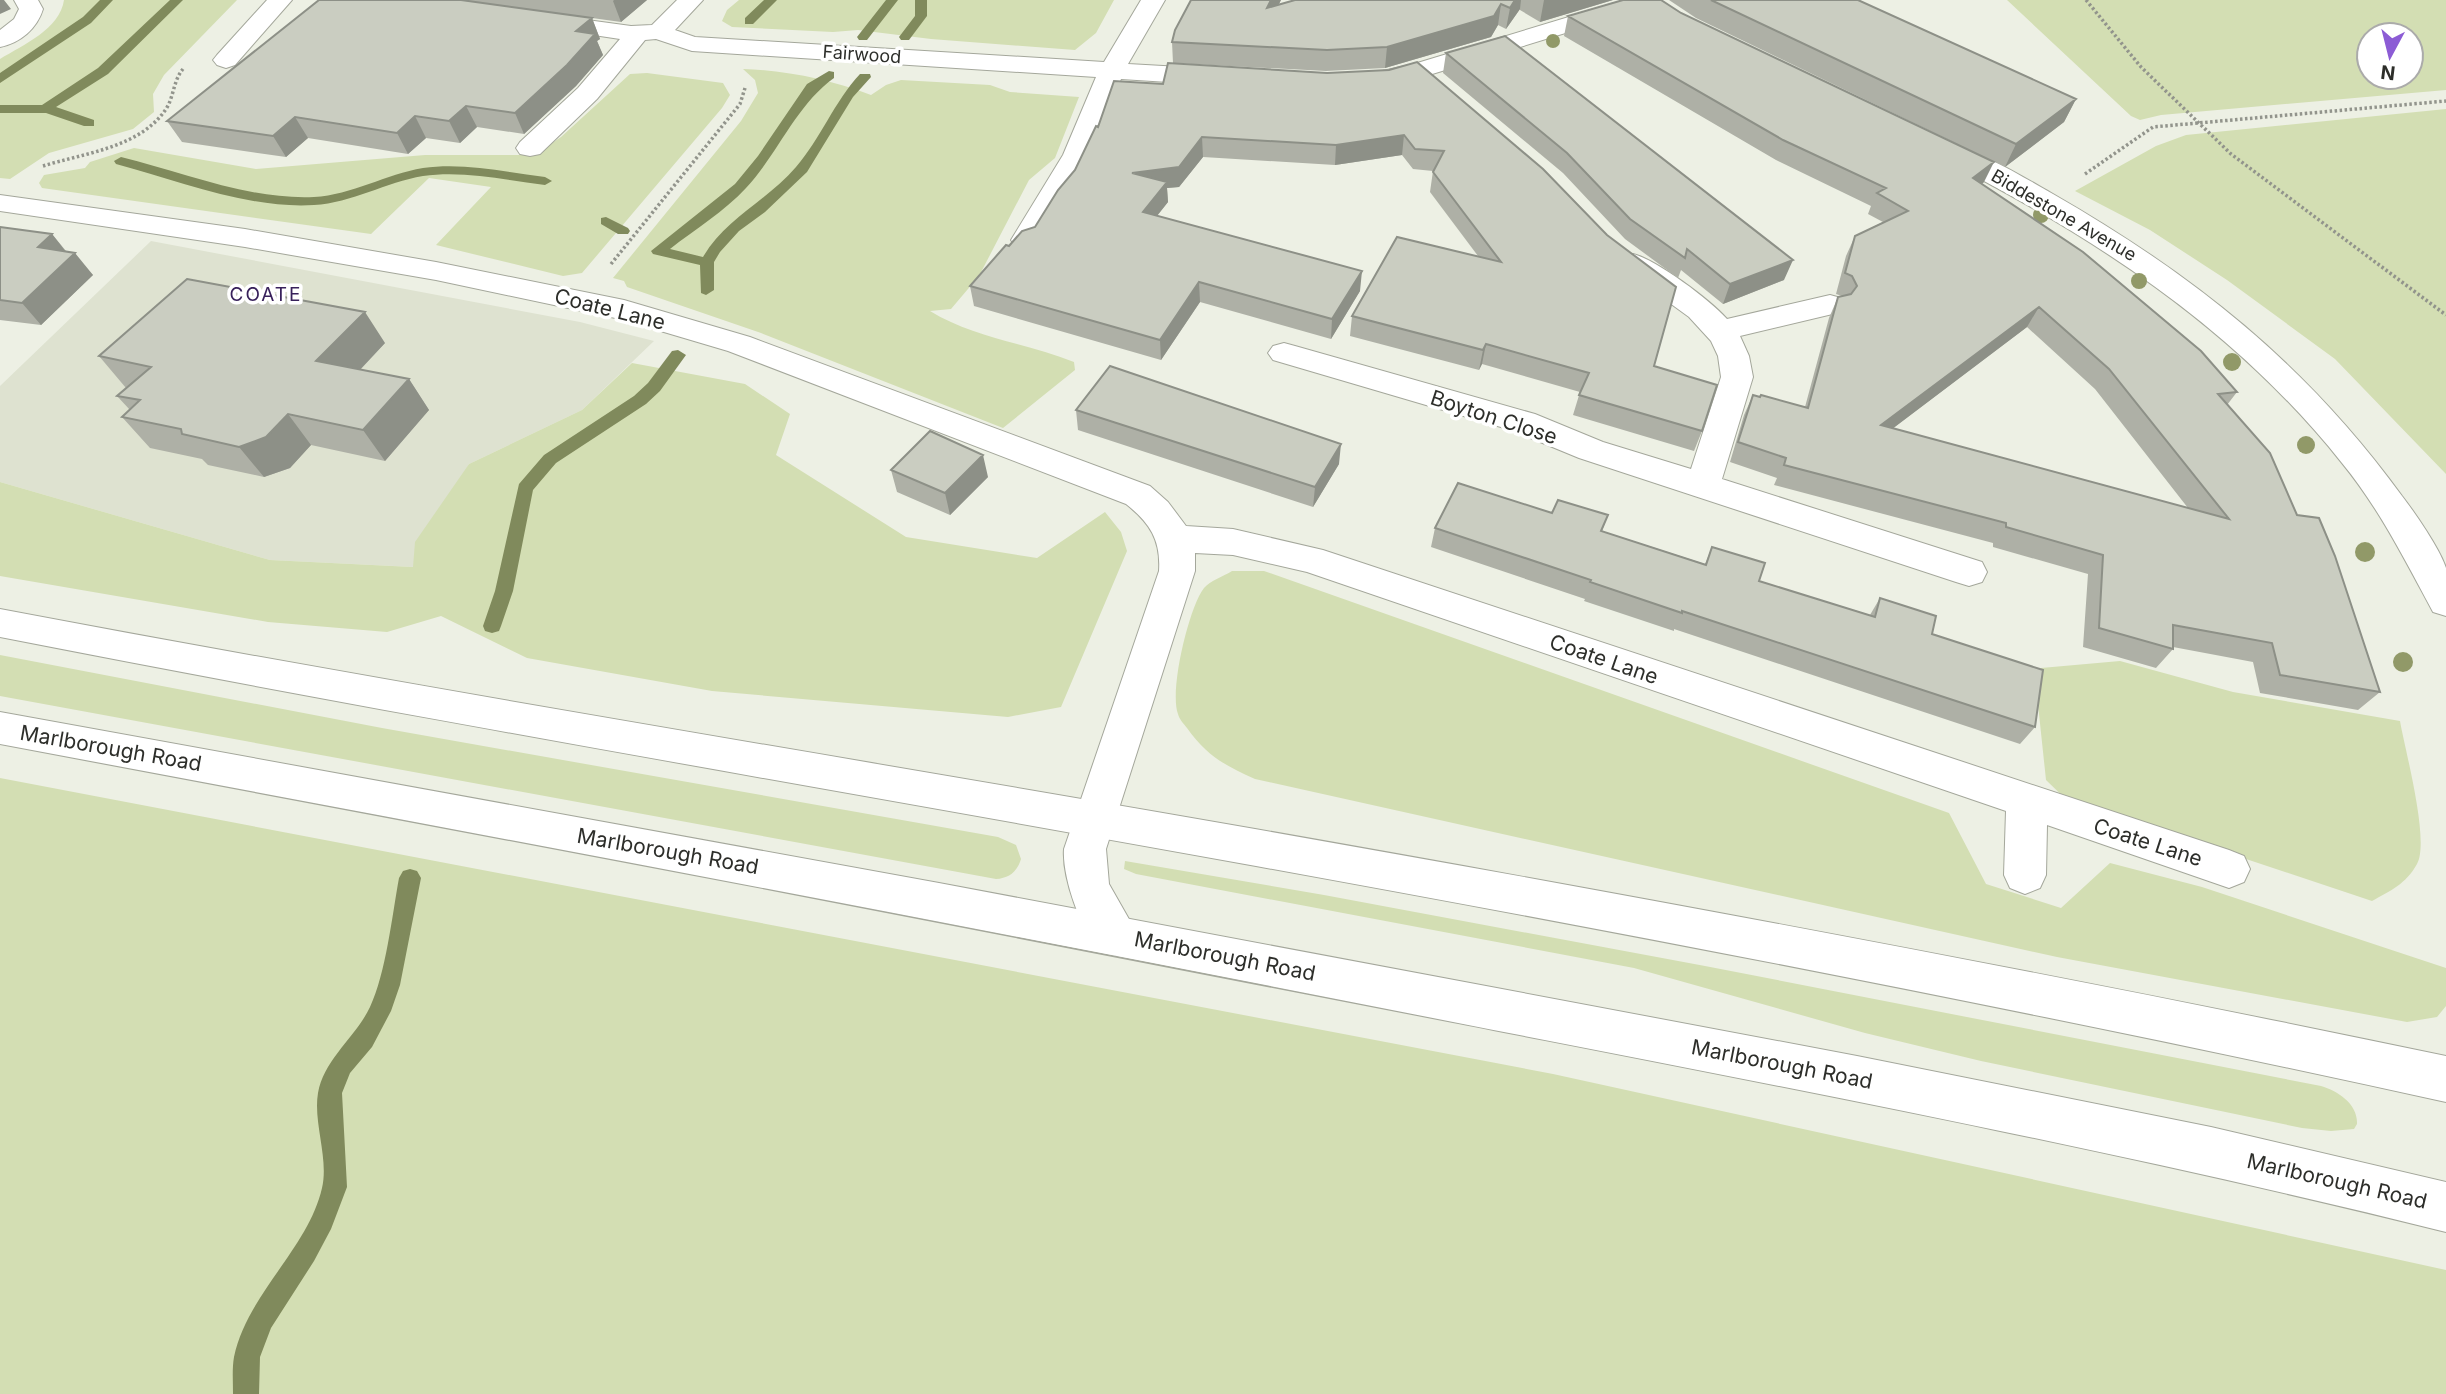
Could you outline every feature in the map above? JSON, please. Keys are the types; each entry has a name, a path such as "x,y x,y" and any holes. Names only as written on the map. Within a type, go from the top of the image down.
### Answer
{"street":[{"path":"0,40 24,24 29,17 31,9 26,0"},
{"path":"226,60 280,0"},
{"path":"530,148 590,93 617,62 649,32 691,0"},
{"path":"1025,240 1077,155 1112,70 1153,0"},
{"path":"1346,82 1387,79 1640,2"},
{"name":"Fairwood","path":"524,18 649,32 692,44 1234,78"},
{"path":"1420,70 1449,93"},
{"name":"Biddestone Avenue","path":"1925,140 2047,201 2105,234 2159,271 2242,336 2294,385 2370,473 2419,551 2446,602"},
{"name":"Coate Lane","path":"0,204 245,238 582,300 739,344 1139,495 1154,507 1177,539 1233,542 1310,559 2229,869"},
{"path":"1613,247 1697,307 1723,330 1737,359 1737,377 1703,485"},
{"path":"1723,330 1830,305"},
{"name":"Boyton Close","path":"1284,353 1523,422 1591,450 1969,572"},
{"path":"1116,935 1092,899 1083,861 1094,819 1177,571 1177,539"},
{"path":"0,623 201,663 1094,819 1774,943 2267,1040 2446,1079"},
{"name":"Marlborough Road","path":"0,728 1116,935 2056,1117 2333,1178 2446,1207"},
{"path":"2025,875 2027,803"}],"path":[{"path":"2086,0 2141,67 2231,154 2446,315"},
{"path":"40,167 100,152 138,135 166,108 172,96 172,84 186,65"},
{"path":"582,300 743,99"},
{"path":"2047,201 2144,131 2161,126 2446,101"}],"shaded area":[{"path":"151,241 580,322 654,341 582,410 469,464 414,567 270,560 0,482 0,386"}],"green space":[{"path":"64,0 237,0 164,75 153,94 154,112 133,129 49,153 10,179 0,178 0,59 48,28 56,19"},
{"path":"739,0 1114,0 1096,33 1075,50 931,39 858,30 833,32 732,27 722,21 727,10"},
{"path":"2007,0 2446,0 2446,90 2161,115 2140,120 2131,116"},
{"path":"743,69 808,77 871,95 886,85 901,80 990,85 1010,92 1079,97 1055,158 1029,180 979,276 951,309 930,311 964,328 1074,362 1075,370 1003,428 761,333 627,287 624,281 613,278 741,121 758,93 755,80"},
{"path":"647,73 723,83 730,95 722,108 582,273 563,276 436,245 491,187 429,178 371,234 42,188 39,183 44,175 85,168 90,162 134,148 256,169 425,155 534,155 561,137 630,74"},
{"path":"2446,109 2446,474 2335,359 2227,280 2150,230 2075,191 2156,146 2186,135"},
{"path":"632,363 745,384 790,414 776,455 906,537 1037,558 1105,512 1121,532 1127,551 1061,707 1008,717 712,691 527,658 441,616 387,632 268,622 0,576 0,482 270,560 413,567 415,542 469,464 582,410"},
{"path":"1232,571 1264,571 1949,813 1986,884 2061,908 2110,863 2202,887 2446,968 2446,1006 2437,1017 2407,1022 2057,957 1255,779 1209,753 1180,720 1176,703 1178,669 1192,612 1204,588"},
{"path":"0,655 382,728 998,837 1016,845 1021,859 1012,874 996,879 0,696"},
{"path":"2120,661 2233,692 2400,721 2421,836 2420,852 2413,871 2397,886 2372,901 2243,858 2079,812 2046,780 2037,695 2041,668"},
{"path":"0,778 1553,1074 2446,1270 2446,1394 0,1394"},
{"path":"1125,861 1705,966 2321,1086 2346,1099 2354,1110 2357,1124 2354,1129 2331,1131 2302,1128 1981,1061 1865,1033 1634,968 1136,874 1124,869"}],"building":[{"path":"319,0 461,0 592,18 576,31 595,34 567,65 515,113 466,106 449,121 415,116 397,133 295,117 273,136 167,121"},
{"path":"1191,0 1271,0 1267,8 1295,0 1515,0 1510,8 1501,4 1494,16 1387,47 1327,50 1172,42 1175,30"},
{"path":"1623,0 1661,0 1681,13 1994,162 1973,178 2083,252 2201,351 2237,392 2218,394 2270,453 2297,515 2319,518 2335,556 2380,692 2280,675 2272,643 2173,625 2173,649 2099,628 2103,555 2006,527 2006,523 1784,465 1786,458 1738,442 1753,395 1808,408 1838,297 1851,294 1857,286 1852,276 1845,273 1855,236 1908,211 1877,193 1886,188 1783,140 1568,16","holes":["2039,307 2109,369 2229,519 1881,425"]},
{"path":"1711,0 1858,0 2076,99 2016,144"},
{"path":"1505,36 1793,260 1730,284 1687,249 1685,258 1630,219 1567,153 1446,53"},
{"path":"1417,62 1543,169 1607,235 1676,287 1654,366 1717,385 1702,431 1579,395 1589,373 1486,344 1483,350 1352,316 1397,237 1501,262 1433,172 1444,151 1415,149 1404,135 1336,145 1202,137 1179,167 1132,173 1167,182 1143,212 1362,271 1332,319 1199,282 1160,340 970,286 1006,245 1009,246 1022,231 1035,227 1058,190 1075,170 1096,126 1098,127 1114,81 1163,84 1168,63 1327,73 1389,70"},
{"path":"0,227 52,234 38,247 75,253 22,303 0,300"},
{"path":"187,279 365,312 316,361 409,379 363,430 288,414 266,437 239,447 182,434 181,429 122,417 140,400 117,396 151,367 99,356"},
{"path":"1110,366 1341,444 1315,487 1076,410"},
{"path":"930,431 983,455 945,493 891,470"},
{"path":"1458,483 1552,513 1558,500 1608,515 1601,531 1706,565 1712,547 1765,563 1759,581 1875,617 1880,598 1936,616 1932,634 2043,670 2035,727 1682,613 1435,528"}],"waterway":[{"path":"0,79 87,20 107,0"},
{"path":"46,108 103,71 177,0"},
{"path":"749,21 771,0"},
{"path":"863,37 892,0"},
{"path":"905,37 921,16 921,0"},
{"path":"707,262 658,251 740,187 763,159 812,87 829,75"},
{"path":"707,262 734,228 760,209 802,169 848,95 865,77"},
{"path":"0,109 46,109 89,123"},
{"path":"121,161 218,187 293,201 329,199 409,175 438,170 469,171 545,181"},
{"path":"606,221 623,231"},
{"path":"706,290 707,262"},
{"path":"492,626 504,591 525,488 550,459 640,400 654,387 678,355"},
{"path":"246,1394 247,1357 261,1320 305,1252 335,1187 330,1093 342,1065 364,1039 380,1011 389,985 410,878"}],"district":[{"name":"COATE","path":"266,294"}]}
